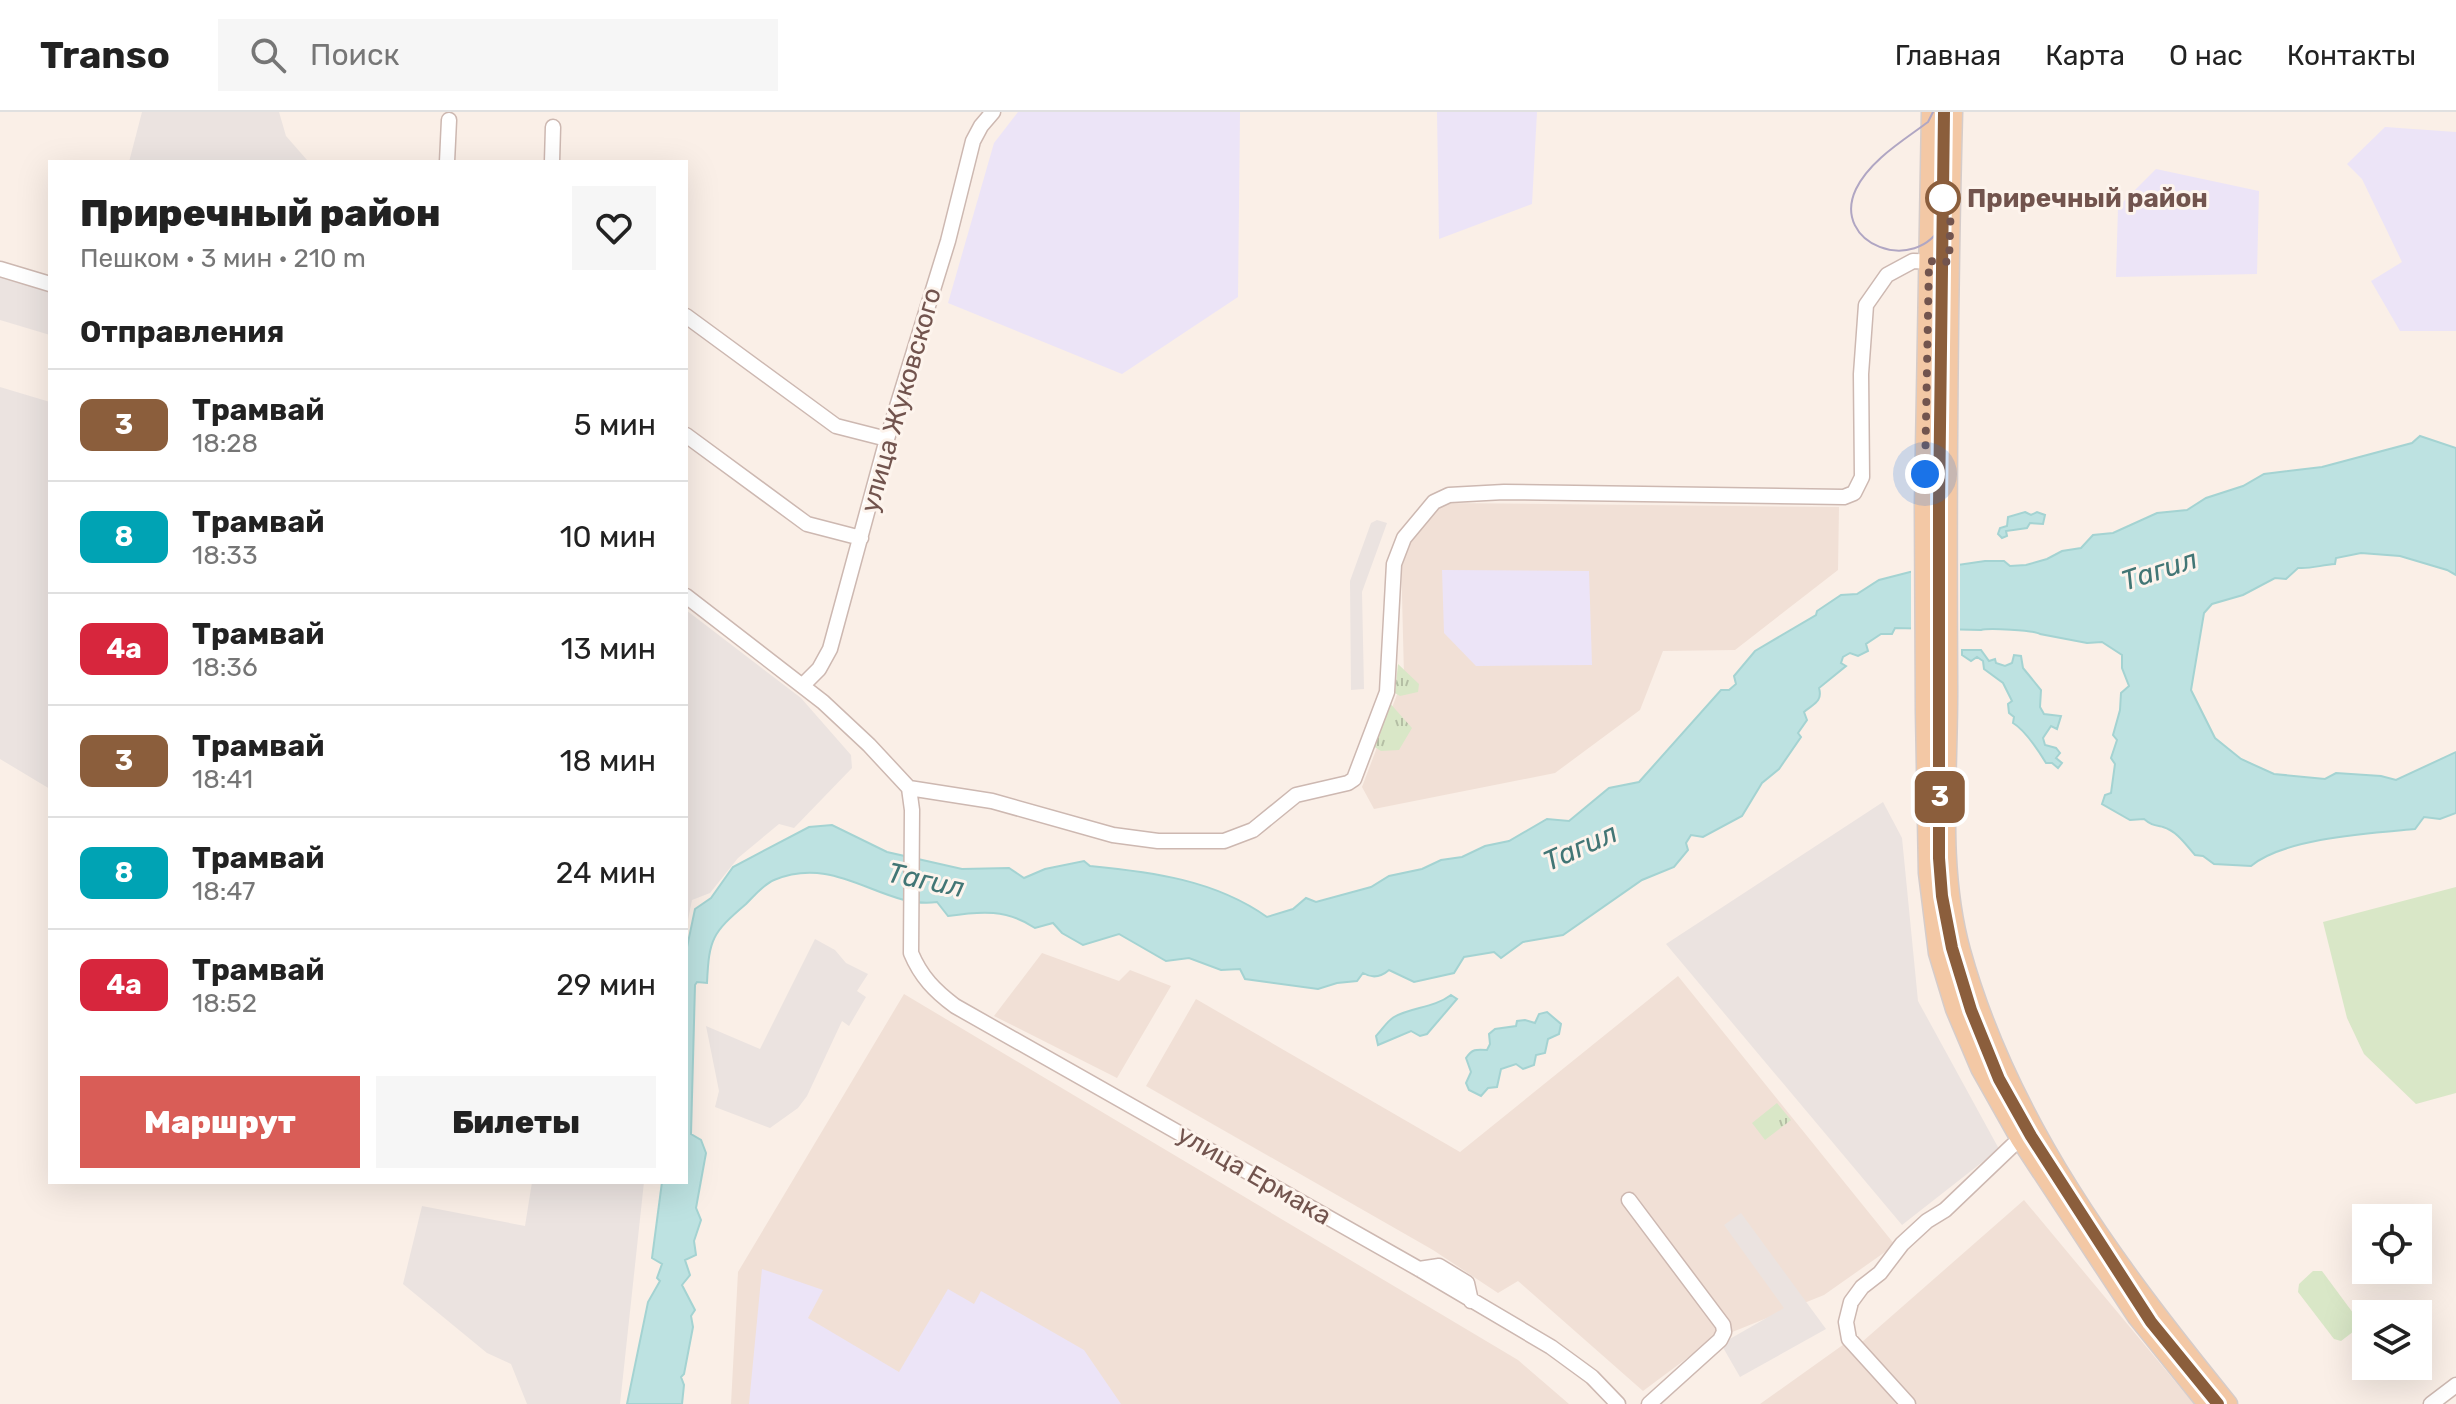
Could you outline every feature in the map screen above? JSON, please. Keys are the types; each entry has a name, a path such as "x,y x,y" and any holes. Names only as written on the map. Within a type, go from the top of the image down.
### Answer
{"main road":[{"path":"1931,112 1924,505 1925,712 1928,873 1938,953 1955,1009 1980,1068 2125,1273 2228,1404"},
{"path":"1953,112 1947,505 1948,868 1960,948 2027,1135 2137,1317 2207,1404"}],"street":[{"name":"улица Жуковского","path":"803,685 819,669 830,649 887,439 948,241 973,141 993,112"},
{"path":"447,160 449,120"},
{"path":"552,160 553,127"},
{"path":"688,598 803,685 869,745 909,788 992,801 1113,835 1224,841 1253,830 1296,795 1354,779 1387,692 1394,564 1404,538 1434,502 1449,495 1504,492 1844,497 1854,493 1862,477 1861,374 1866,305 1887,275 1913,261 1949,262"},
{"path":"0,269 48,283"},
{"path":"688,317 836,426 887,439"},
{"path":"688,436 807,524 861,538"},
{"name":"улица Ермака","path":"909,788 912,825 911,953 919,971 934,990 955,1006 1419,1269 1576,1364 1618,1404"},
{"path":"1908,1404 1849,1339 1846,1322 1851,1302 1919,1229 1945,1210 2027,1135"},
{"path":"1629,1200 1723,1325 1724,1332 1720,1340 1649,1404"},
{"path":"2431,1404 2456,1385"}],"shaded area":[{"path":"142,112 279,112 286,136 307,160 130,160"},
{"path":"1018,112 1240,112 1238,297 1122,374 948,303 994,143"},
{"path":"1437,112 1537,112 1532,204 1439,239"},
{"path":"2385,127 2456,132 2456,331 2400,331 2371,281 2402,262 2362,179 2347,164"},
{"path":"2156,169 2259,191 2257,274 2116,277 2118,207"},
{"path":"0,276 48,290 48,334 0,320"},
{"path":"0,387 48,401 48,788 0,759"},
{"path":"1448,503 1839,507 1838,570 1735,650 1663,651 1640,710 1555,773 1374,809 1362,787 1404,676 1401,555 1436,510"},
{"path":"1377,520 1387,523 1362,592 1364,689 1351,690 1350,581 1371,523"},
{"path":"1442,570 1589,571 1592,665 1476,666 1444,633"},
{"path":"688,612 801,698 851,755 852,768 794,828 779,824 738,858 710,893 692,900 688,920"},
{"path":"1883,802 1902,838 1918,1001 1999,1149 1902,1225 1666,944"},
{"path":"815,939 835,950 846,963 868,974 857,991 866,997 849,1026 842,1021 807,1096 798,1108 770,1128 715,1107 719,1091 706,1026 760,1049"},
{"path":"1042,953 1119,981 1130,970 1171,986 1117,1078 994,1016"},
{"path":"1678,976 1895,1245 1824,1295 1710,1341 1643,1391 1518,1281 1498,1293 1433,1250 1146,1086 1196,999 1460,1152"},
{"path":"904,994 1518,1360 1569,1404 731,1404 738,1272"},
{"path":"532,1184 644,1184 620,1404 527,1404 511,1364 487,1353 403,1284 422,1206 525,1226"},
{"path":"2024,1200 2194,1404 1914,1404 1862,1342"},
{"path":"1741,1213 1826,1329 1740,1377 1721,1344 1784,1308 1724,1225"},
{"path":"762,1269 823,1290 808,1318 899,1372 948,1289 974,1304 981,1291 1084,1350 1121,1404 749,1404"},
{"path":"1847,1342 1896,1404 1760,1404"}],"green space":[{"path":"1398,664 1419,684 1418,692 1400,696 1395,693"},
{"path":"1388,701 1412,728 1399,750 1381,751 1373,746"},
{"path":"2456,887 2456,1093 2416,1104 2364,1054 2347,1018 2323,922"},
{"path":"1777,1103 1791,1120 1765,1140 1752,1123"},
{"path":"2313,1271 2322,1271 2352,1312 2352,1333 2341,1341 2334,1339 2298,1292 2299,1284"}],"water":[{"name":"Тагил","path":"2420,436 2456,448 2456,575 2400,556 2361,553 2336,558 2335,564 2298,568 2286,579 2275,578 2243,595 2212,604 2204,613 2191,690 2215,738 2241,759 2274,774 2325,779 2336,773 2396,780 2456,752 2456,813 2440,819 2424,817 2415,829 2306,843 2284,849 2251,866 2214,864 2203,856 2195,855 2168,829 2144,819 2130,820 2102,804 2105,795 2111,793 2115,764 2111,758 2117,740 2113,735 2121,693 2129,686 2122,668 2122,655 2102,642 2087,643 2029,631 1895,628 1892,634 1881,634 1866,644 1868,651 1858,656 1850,653 1843,657 1841,663 1846,666 1819,688 1818,700 1804,712 1807,720 1798,733 1801,737 1779,769 1762,783 1742,816 1703,837 1691,835 1686,843 1688,850 1674,867 1642,880 1563,935 1523,942 1501,958 1494,952 1464,957 1454,973 1414,982 1389,970 1377,976 1363,973 1357,981 1318,989 1245,979 1240,969 1221,970 1189,958 1166,961 1119,934 1083,945 1062,933 1053,923 1035,928 1014,917 993,913 948,916 937,902 898,898 819,873 797,874 770,882 719,930 711,946 707,983 697,982 695,985 691,1134 701,1140 706,1153 696,1208 701,1220 694,1241 696,1255 685,1260 690,1275 682,1285 695,1310 691,1316 693,1327 681,1377 684,1385 682,1404 627,1404 648,1302 660,1281 657,1278 662,1264 652,1258 662,1184 688,1184 688,942 695,909 711,898 733,867 809,827 832,825 887,852 962,869 1009,868 1024,878 1045,869 1084,861 1090,866 1160,875 1226,894 1267,917 1293,909 1306,898 1316,902 1371,887 1389,876 1422,869 1441,860 1462,857 1485,846 1509,841 1547,819 1569,821 1609,788 1639,782 1721,690 1729,690 1736,684 1734,676 1755,651 1816,615 1817,611 1841,595 1857,594 1879,580 1910,572 1985,561 2004,561 2010,566 2026,565 2062,551 2081,548 2093,535 2113,533 2157,513 2187,510 2206,498 2243,486 2264,474 2322,467 2412,443"},
{"path":"2025,512 2045,515 2043,524 2030,523 2027,528 2006,531 2007,536 2002,538 1998,534 2000,528 2007,526 2008,517"},
{"path":"1962,650 1981,650 1989,661 1995,659 1996,663 2005,666 2012,663 2014,655 2021,656 2023,668 2041,690 2040,707 2044,714 2061,716 2057,729 2051,726 2043,738 2045,745 2056,748 2060,753 2056,758 2062,763 2058,768 2046,763 2027,735 2013,723 2014,717 2009,713 2008,704 2012,701 2003,683 1984,669 1983,661 1977,657 1971,661 1962,655"},
{"path":"1451,995 1457,999 1427,1034 1420,1036 1411,1031 1378,1045 1376,1036 1391,1019"},
{"path":"1547,1012 1561,1024 1559,1034 1548,1039 1545,1053 1536,1055 1534,1065 1523,1069 1516,1064 1501,1069 1497,1087 1488,1088 1481,1096 1469,1090 1466,1083 1471,1072 1466,1058 1475,1050 1487,1050 1489,1034 1495,1029 1516,1026 1517,1021 1535,1023 1539,1014"}],"pier":[{"path":"1960,562 1960,633 1911,631 1911,568"}],"tram line":[{"path":"1933,112 1928,122 1888,151 1870,169 1856,189 1851,208 1855,225 1865,238 1880,247 1897,250 1914,248 1930,239 1943,223"},
{"path":"1944,112 1939,858 1942,896 1952,948 1971,1010 1999,1079 2031,1136 2151,1322 2218,1404"},
{"name":"3","path":"1944,112 1939,858 1942,896 1952,948 1981,1037 1999,1079 2031,1136 2151,1322 2218,1404"}],"place":[{"name":"Приречный район","path":"1943,198"}],"route":[{"path":"1925,474 1929,261 1949,262 1951,202 1943,198"}]}
